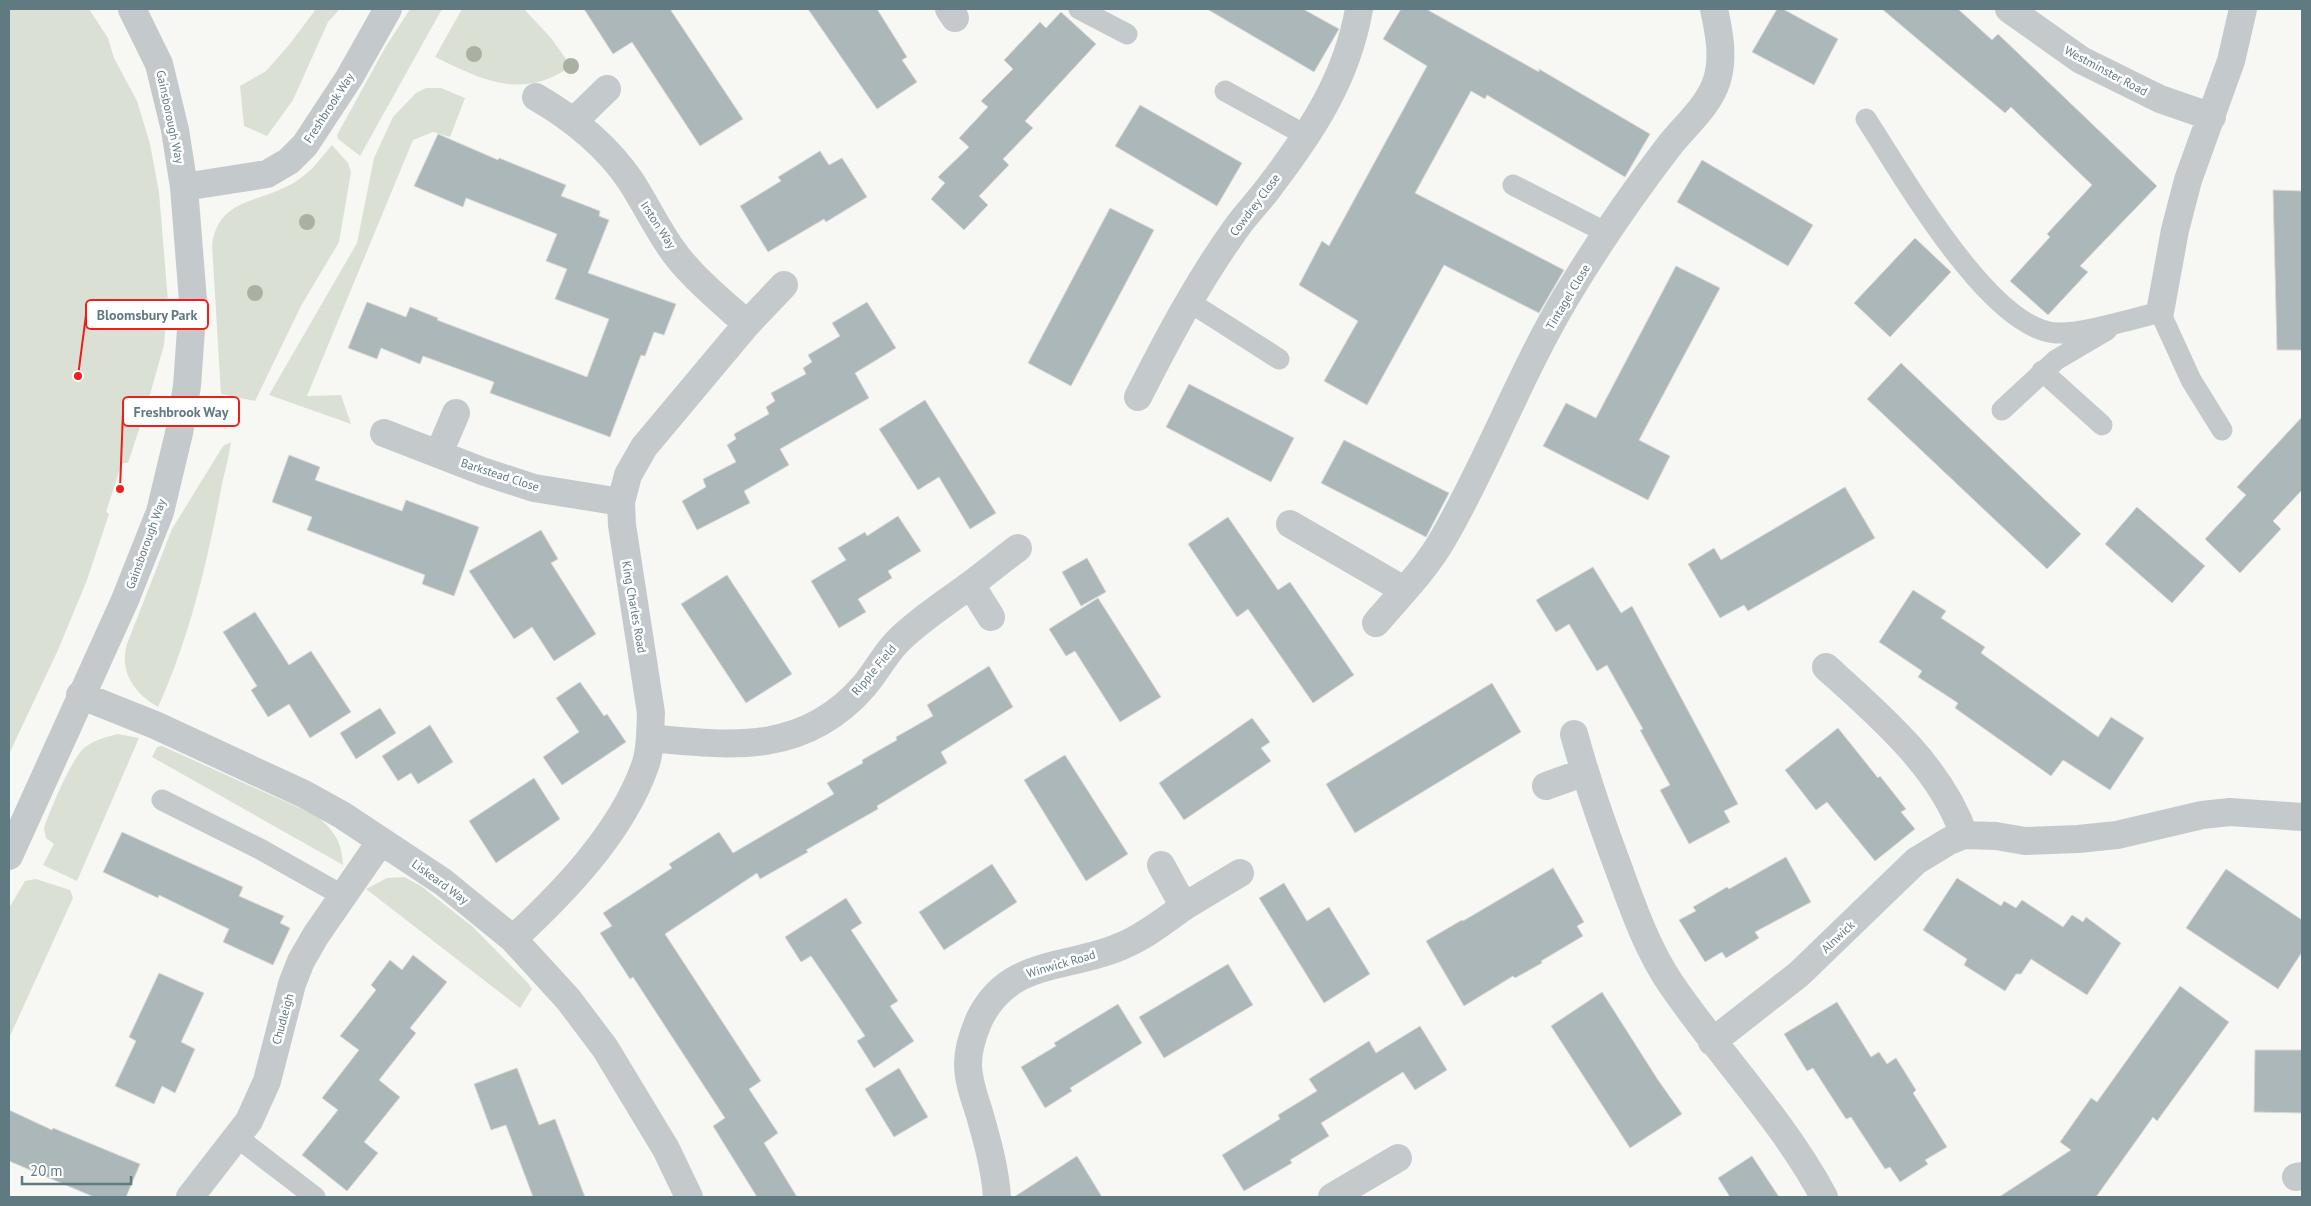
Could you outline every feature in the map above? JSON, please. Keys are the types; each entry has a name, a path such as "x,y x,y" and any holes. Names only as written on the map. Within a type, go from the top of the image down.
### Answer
{"street":[{"name":"Gainsborough Way","path":"9,856 80,695 125,600 160,512 179,433 187,386 193,301 184,187 175,130 158,64 132,9"},
{"name":"Freshbrook Way","path":"184,187 267,174 289,161 305,145 349,78 388,9"},
{"name":"Cowdrey Close","path":"1138,397 1188,301 1237,227 1270,187 1307,136 1327,104 1344,64 1359,9"},
{"name":"Tintagel Close","path":"1376,623 1430,560 1444,537 1486,457 1508,406 1566,298 1607,233 1657,161 1704,103 1717,81 1720,61 1720,40 1714,9"},
{"name":"Westminster Road","path":"2009,9 2081,60 2160,99 2212,117"},
{"path":"2160,312 2175,230 2186,188 2231,61 2243,9"},
{"path":"574,121 607,88"},
{"name":"Irston Way","path":"536,97 585,130 629,178 687,268 747,324"},
{"name":"King Charles Road","path":"513,939 552,902 605,839 632,795 646,765 650,738 649,696 625,559 621,502 628,475 644,447 747,324 784,285"},
{"path":"439,454 456,413"},
{"name":"Barkstead Close","path":"384,433 482,471 534,488 621,502"},
{"path":"1290,524 1404,590"},
{"name":"Ripple Field","path":"650,738 726,744 775,740 796,735 842,706 863,686 898,641 923,619 971,585 1018,548"},
{"path":"971,585 991,616"},
{"path":"1826,667 1884,718 1924,765 1956,811 1964,835"},
{"name":"Liskeard Way","path":"80,695 155,725 304,794 342,815 443,882 513,939 568,999 605,1048 666,1149 689,1197"},
{"path":"1574,734 1585,772 1633,908 1650,946 1670,983 1712,1042 1778,1127 1812,1175 1824,1197"},
{"path":"1546,786 1585,772"},
{"name":"Alnwick","path":"1712,1042 1799,974 1916,861 1949,841 1964,835 1996,836 2025,841 2078,839 2117,835 2202,815 2230,812 2302,817"},
{"name":"Chudleigh","path":"190,1197 238,1138 249,1121 267,1081 292,984 301,961 381,841"},
{"path":"1161,865 1184,907"},
{"name":"Winwick Road","path":"997,1197 992,1157 968,1066 969,1049 985,1008 997,992 1016,978 1036,969 1123,946 1145,935 1184,907 1240,873"},
{"path":"1332,1197 1398,1158"}],"lane":[{"path":"1079,9 1127,34"},
{"path":"1225,91 1307,136"},
{"path":"1866,119 1936,226 1977,280 2005,308 2034,326 2054,333 2071,332 2160,312 2191,380 2222,430"},
{"path":"1513,185 1607,233"},
{"path":"1188,301 1280,359"},
{"path":"2002,410 2056,360 2124,320"},
{"path":"2042,371 2102,425"},
{"path":"162,800 260,849 345,897"},
{"path":"238,1138 315,1197"}],"shaded area":[{"path":"9,9 89,9 108,38 114,58 137,101 150,144 159,192 168,301 164,345 147,405 128,463 122,463 106,512 109,514 87,580 58,650 9,754"},
{"path":"316,9 340,9 328,22 293,100 267,136 244,126 240,86 266,71 289,45"},
{"path":"410,9 442,9 360,156 338,139 337,135 385,48"},
{"path":"462,9 524,9 551,38 571,66 553,77 536,83 519,85 486,79 435,57"},
{"path":"426,88 441,88 465,98 450,137 433,132 413,140 307,396 341,395 351,424 269,395 357,243 374,158 393,117 416,93"},
{"path":"332,145 348,163 351,172 339,242 301,306 255,401 221,394 212,245 216,231 221,220 229,212 300,179 312,169"},
{"path":"231,442 211,541 197,597 180,653 158,707 142,695 130,681 125,664 127,644 172,529 223,446"},
{"path":"118,734 139,738 77,881 43,865 54,844 46,838 44,828 66,776 82,750 103,738"},
{"path":"162,746 315,815 327,825 335,836 341,849 343,865 152,757 157,747"},
{"path":"404,877 421,886 473,927 528,983 532,989 520,1008 366,889 387,878"},
{"path":"36,879 70,890 73,898 9,1038 9,908 25,881"}],"building":[{"path":"584,9 670,9 743,119 700,146 632,42 613,54"},
{"path":"808,9 877,9 907,57 902,60 917,82 877,109"},
{"path":"1207,9 1303,9 1339,29 1314,72"},
{"path":"1401,9 1426,9 1539,72 1539,69 1650,134 1625,177 1487,95 1485,99 1471,91 1415,193 1564,270 1539,313 1444,265 1367,405 1324,381 1358,321 1299,285 1322,241 1329,246 1427,66 1383,39"},
{"path":"1777,9 1783,9 1838,39 1814,85 1752,52"},
{"path":"1882,9 1958,9 1992,40 1998,34 2157,186 2080,266 2088,272 2048,315 2010,281 2050,237 2047,234 2092,185 2011,107 2005,113"},
{"path":"1061,12 1096,44 1025,121 1033,128 1003,159 1009,165 979,196 988,205 964,230 931,199 945,183 938,177 969,147 959,138 988,107 981,101 1013,69 1004,60 1040,22 1046,28"},
{"path":"1140,105 1242,163 1217,206 1115,146"},
{"path":"438,134 498,160 499,158 566,185 561,196 600,211 599,216 609,220 588,273 676,304 664,335 654,332 645,356 641,355 610,437 490,393 494,382 423,356 420,364 381,348 377,359 348,348 367,302 406,317 410,307 438,318 437,320 587,377 609,319 555,299 567,269 546,261 557,234 466,198 463,207 414,186"},
{"path":"820,151 829,165 842,158 867,197 826,222 824,219 768,252 740,206 781,181 778,177"},
{"path":"1702,160 1813,225 1788,266 1677,202"},
{"path":"2273,190 2302,191 2302,350 2277,350"},
{"path":"1110,208 1154,230 1071,386 1028,363"},
{"path":"1915,238 1951,272 1890,337 1854,303"},
{"path":"1676,266 1720,288 1639,440 1670,456 1648,500 1543,446 1566,403 1596,418"},
{"path":"867,302 896,348 855,373 869,398 780,449 789,465 744,491 750,503 697,530 682,501 706,487 703,479 736,462 727,445 736,439 734,434 769,414 766,407 775,401 771,393 806,374 803,368 812,362 808,355 840,336 832,323"},
{"path":"1901,363 2081,534 2047,569 1867,399"},
{"path":"1189,384 1294,438 1271,482 1166,427"},
{"path":"925,400 996,513 970,529 939,477 918,490 879,429"},
{"path":"2302,417 2302,490 2273,521 2281,529 2240,573 2205,539 2246,495 2237,487"},
{"path":"1344,440 1449,493 1426,537 1321,483"},
{"path":"289,455 320,467 315,480 402,511 406,500 479,527 454,596 422,584 425,575 307,530 312,517 272,502"},
{"path":"1845,487 1875,538 1748,611 1744,605 1720,618 1688,564 1714,548 1721,560"},
{"path":"2137,507 2205,566 2172,603 2105,544"},
{"path":"898,516 921,551 888,571 892,578 858,599 866,612 839,628 811,581 846,560 838,548 865,532 867,536"},
{"path":"1228,517 1278,590 1290,582 1354,675 1313,703 1248,609 1237,617 1188,544"},
{"path":"541,530 558,559 551,563 596,634 554,661 532,627 514,639 469,571"},
{"path":"1087,558 1106,592 1081,606 1062,572"},
{"path":"1593,567 1621,613 1632,606 1738,804 1724,811 1730,822 1689,844 1660,790 1670,785 1640,730 1643,729 1607,665 1597,671 1569,624 1556,632 1536,600"},
{"path":"727,575 792,674 746,703 681,604"},
{"path":"1913,590 1946,611 1941,618 1985,647 1981,653 2098,737 2111,717 2144,738 2110,790 2063,760 2051,776 1955,708 1958,703 1918,677 1922,671 1879,642"},
{"path":"1098,598 1161,697 1120,722 1075,651 1066,656 1049,629"},
{"path":"255,612 289,665 311,651 351,712 310,738 289,704 268,717 251,690 257,686 223,632"},
{"path":"989,666 1013,707 941,752 947,763 877,806 878,809 806,850 808,852 760,879 757,873 665,934 761,1081 749,1089 778,1133 764,1143 797,1197 757,1197 713,1126 725,1118 633,977 630,979 600,933 612,926 603,913 672,868 669,864 719,832 733,853 834,794 827,783 863,763 862,760 897,740 896,737 933,716 927,705"},
{"path":"580,682 604,716 607,714 626,742 562,785 543,757 579,732 556,698"},
{"path":"1492,683 1521,732 1355,833 1326,784"},
{"path":"380,708 396,733 356,759 340,733"},
{"path":"1252,718 1270,742 1261,748 1271,761 1184,820 1159,783"},
{"path":"430,725 453,762 418,784 411,773 398,781 382,756"},
{"path":"1838,728 1878,778 1880,776 1906,809 1901,812 1915,829 1875,861 1827,802 1816,810 1785,770"},
{"path":"1065,755 1128,854 1086,881 1024,780"},
{"path":"534,778 560,819 496,863 469,821"},
{"path":"122,832 243,887 239,896 284,916 280,923 290,928 273,965 223,942 229,929 159,895 158,898 103,872"},
{"path":"1786,857 1811,902 1755,932 1759,938 1726,958 1722,952 1705,962 1679,920 1696,911 1693,907 1727,887 1729,889"},
{"path":"992,864 1017,902 944,950 919,912"},
{"path":"1553,868 1584,922 1577,926 1583,936 1541,961 1542,963 1515,978 1513,976 1464,1006 1426,941"},
{"path":"2226,869 2302,920 2302,952 2278,989 2186,928"},
{"path":"1957,878 2001,906 2004,901 2016,908 2022,900 2063,927 2072,915 2083,922 2086,917 2121,943 2087,995 2031,959 2021,974 2016,974 2005,991 1964,965 1967,959 1923,930"},
{"path":"1284,883 1307,921 1329,907 1370,974 1324,1003 1259,898"},
{"path":"846,898 862,923 851,930 898,1001 890,1006 914,1041 874,1068 857,1041 865,1036 837,994 811,956 801,962 785,937"},
{"path":"413,955 447,982 410,1028 416,1033 379,1080 400,1097 364,1142 378,1153 347,1191 302,1155 338,1110 322,1098 359,1050 340,1036 376,990 371,985 390,960 402,970"},
{"path":"1228,964 1253,1005 1164,1058 1139,1017"},
{"path":"159,973 204,993 181,1042 195,1049 175,1093 162,1086 154,1104 115,1086 136,1041 129,1037"},
{"path":"2180,986 2229,1022 2157,1121 2153,1117 2096,1197 1999,1197 2071,1150 2060,1142 2091,1098 2097,1102"},
{"path":"1602,992 1682,1114 1630,1148 1551,1026"},
{"path":"1837,1002 1871,1057 1879,1052 1887,1064 1896,1058 1916,1090 1913,1093 1947,1147 1925,1160 1928,1164 1900,1182 1890,1167 1885,1169 1851,1117 1846,1119 1813,1068 1807,1071 1784,1034"},
{"path":"1118,1004 1142,1043 1070,1088 1072,1091 1045,1108 1021,1067 1056,1046 1054,1043"},
{"path":"1420,1026 1447,1070 1415,1090 1403,1072 1321,1123 1329,1136 1290,1160 1292,1163 1244,1191 1222,1155 1280,1119 1278,1115 1317,1091 1309,1079 1369,1041 1376,1053"},
{"path":"2255,1050 2302,1050 2302,1113 2254,1112"},
{"path":"517,1068 539,1125 555,1119 585,1197 533,1197 506,1125 491,1130 474,1084"},
{"path":"899,1068 928,1117 894,1137 865,1089"},
{"path":"9,1110 52,1130 53,1128 140,1164 126,1197 94,1197 9,1161"},
{"path":"1077,1156 1102,1197 1014,1197"},
{"path":"1752,1156 1779,1197 1730,1197 1718,1178"}],"place":[{"name":"Bloomsbury Park","path":"78,376"},
{"name":"Freshbrook Way","path":"120,489"}]}
